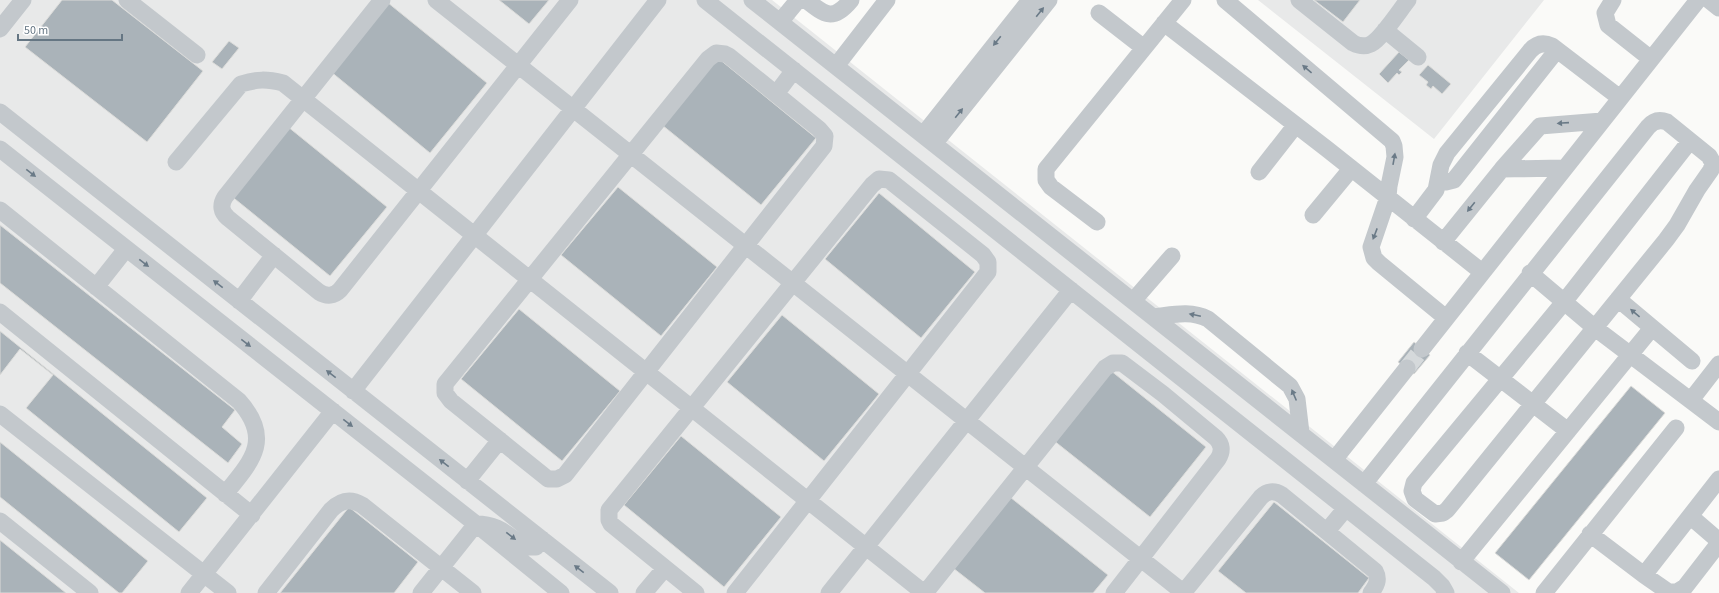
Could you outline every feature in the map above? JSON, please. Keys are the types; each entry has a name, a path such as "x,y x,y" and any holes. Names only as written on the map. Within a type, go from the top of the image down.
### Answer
{"street":[{"path":"0,29 23,0"},
{"path":"127,0 197,55"},
{"path":"382,0 224,197 221,206 224,215 323,294 328,296 337,293 570,0"},
{"path":"436,0 1184,593 1261,498 1269,492 1278,492 1375,571 1377,575 1377,584 1371,593"},
{"path":"353,391 658,0"},
{"path":"705,0 1434,578 1442,586 1446,593"},
{"path":"752,0 1502,593"},
{"path":"780,22 798,0"},
{"path":"806,0 823,13 832,14 841,11 851,0"},
{"path":"836,66 888,0"},
{"path":"929,139 1030,0"},
{"path":"929,139 1049,0"},
{"path":"1097,222 1051,187 1046,180 1046,169 1183,0"},
{"path":"1225,0 1392,141 1395,157 1385,210 1371,247 1374,258 1446,318"},
{"path":"1299,0 1357,45 1370,44 1377,39 1408,0"},
{"path":"1613,0 1605,13 1606,22 1651,59"},
{"path":"1422,349 1698,0"},
{"path":"1709,0 1719,8"},
{"path":"1099,13 1144,48"},
{"path":"1164,23 1482,272"},
{"path":"1385,30 1418,57"},
{"path":"1414,219 1434,194 1441,165 1447,153 1532,48 1539,44 1552,46 1620,98"},
{"path":"1439,178 1446,182 1454,180 1557,50"},
{"path":"716,53 729,56 825,136 824,146 562,478 552,480 548,479 447,398 445,393 445,384 630,154 708,59 716,53"},
{"path":"776,94 794,70"},
{"path":"176,162 241,84 255,80 269,79 283,83 924,593 1108,365 1112,362 1122,363 1164,394 1216,438 1219,441 1222,450 1218,459 1114,593"},
{"path":"1490,100 1506,113"},
{"path":"0,112 610,593"},
{"path":"1443,242 1502,169 1540,126 1602,121"},
{"path":"1364,484 1530,273 1650,124 1658,121 1667,122 1712,159 1713,163 1711,170 1697,190 1677,225 1447,510 1439,514 1432,512 1415,499 1412,492 1412,487 1564,302 1690,141"},
{"path":"1259,172 1295,126"},
{"path":"0,149 476,524 561,593"},
{"path":"1502,169 1564,168"},
{"path":"1313,215 1351,169"},
{"path":"696,593 611,524 608,520 609,510 872,185 879,179 893,182 986,258 988,262 988,272 735,593"},
{"path":"943,223 960,202"},
{"path":"0,210 239,401 249,412 255,425 257,440 254,455 246,468 225,494"},
{"path":"96,287 126,249"},
{"path":"239,301 274,255"},
{"path":"1133,301 1172,256"},
{"path":"1530,273 1629,355 1719,422"},
{"path":"829,593 1071,290"},
{"path":"1618,299 1692,361"},
{"path":"0,312 252,515"},
{"path":"1153,317 1188,313 1208,319 1290,386 1297,399 1301,434"},
{"path":"1461,562 1652,328"},
{"path":"1467,353 1568,431"},
{"path":"1691,400 1719,364"},
{"path":"1334,460 1407,368"},
{"path":"1164,394 1179,376"},
{"path":"189,593 333,411"},
{"path":"0,414 228,593"},
{"path":"1544,593 1676,428"},
{"path":"467,481 500,440"},
{"path":"1644,575 1719,479"},
{"path":"266,593 331,510 342,501 349,500 362,505 473,593"},
{"path":"1327,531 1346,508"},
{"path":"1590,534 1667,591 1677,592 1685,587 1719,542 1690,516"},
{"path":"0,521 90,593"},
{"path":"476,524 493,525 526,547 536,547 542,539"},
{"path":"421,593 476,524"},
{"path":"644,593 665,568"}],"shaded area":[{"path":"0,0 772,0 1519,593 0,593"},
{"path":"1258,0 1544,0 1434,139"}],"building":[{"path":"62,0 112,0 203,71 147,142 25,47"},
{"path":"499,0 549,0 529,24"},
{"path":"1314,0 1360,0 1343,22"},
{"path":"387,2 487,83 430,153 330,71"},
{"path":"229,41 239,48 222,69 212,62"},
{"path":"1399,52 1409,60 1399,70 1402,72 1399,75 1397,73 1388,83 1379,74"},
{"path":"718,58 816,138 761,205 662,125"},
{"path":"1428,65 1451,84 1442,94 1433,86 1431,89 1426,85 1428,82 1419,75"},
{"path":"287,126 387,207 330,276 230,195"},
{"path":"618,187 717,267 661,336 561,255"},
{"path":"879,193 975,272 921,338 825,259"},
{"path":"0,225 235,410 222,427 242,444 228,463 0,283"},
{"path":"519,309 620,391 562,461 461,379"},
{"path":"782,315 879,394 824,461 727,382"},
{"path":"0,331 207,498 179,532 26,408 53,375 20,349 0,375"},
{"path":"1414,342 1430,355 1414,374 1398,362"},
{"path":"1110,370 1206,447 1150,517 1053,440"},
{"path":"1631,386 1665,413 1529,580 1495,553"},
{"path":"681,436 781,517 724,587 624,505"},
{"path":"0,442 148,561 122,593 119,593 0,497"},
{"path":"1010,497 1108,575 1093,593 985,593 953,568"},
{"path":"1274,502 1369,578 1358,593 1246,593 1218,571"},
{"path":"349,507 418,562 394,593 280,593"},
{"path":"0,540 66,593 0,593"}],"tunnel":[{"path":"1407,368 1422,349"}]}
